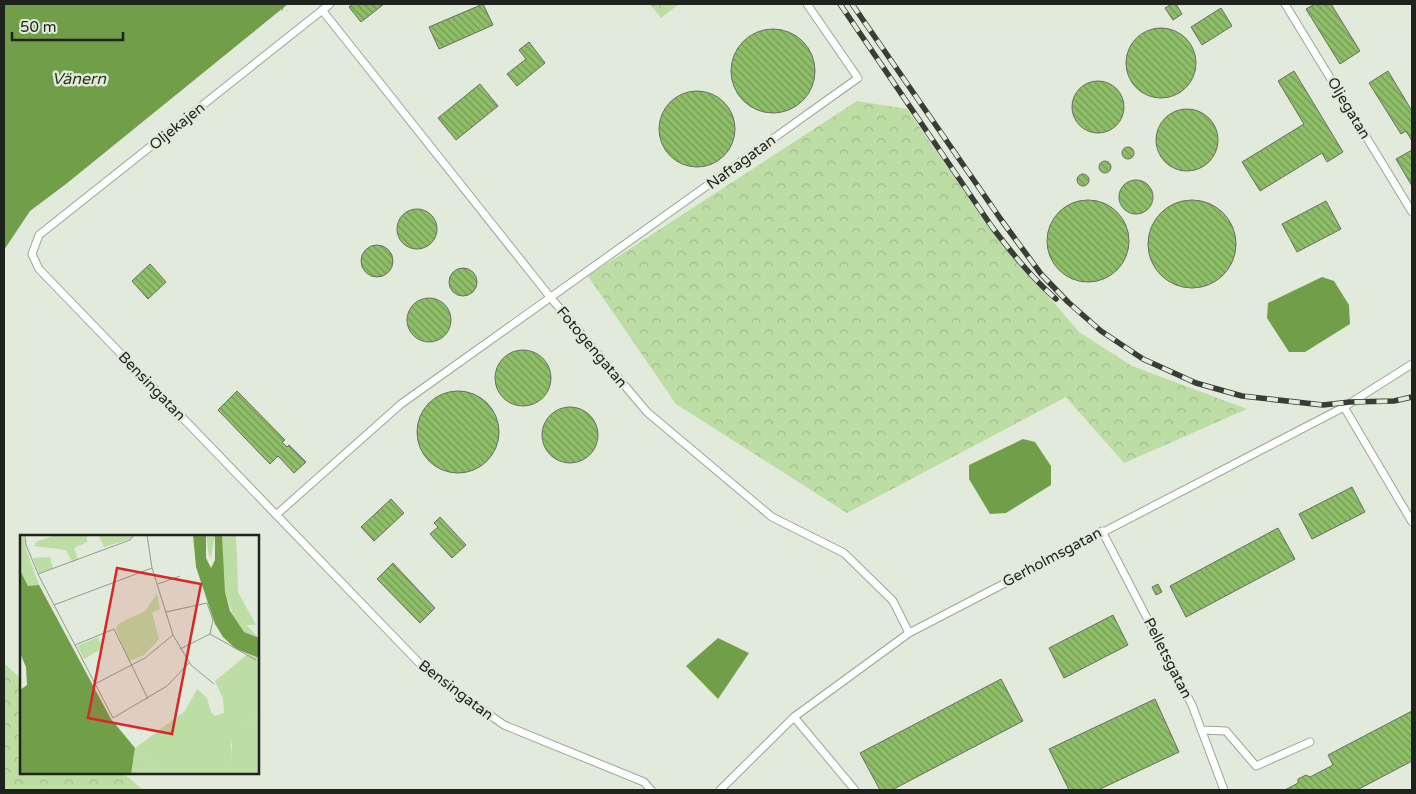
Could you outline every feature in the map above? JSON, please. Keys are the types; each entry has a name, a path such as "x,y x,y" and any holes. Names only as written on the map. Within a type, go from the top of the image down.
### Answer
{"lane":[{"name":"Oljekajen","path":"32,254 39,236 330,4"},
{"name":"Naftagatan","path":"551,298 858,78 807,4"},
{"name":"Oljegatan","path":"1285,4 1412,212"},
{"name":"Fotogengatan","path":"322,10 551,298 647,412 772,517 844,553 893,601 909,633"},
{"name":"Bensingatan","path":"32,254 39,270 426,670 504,725 644,782 651,790"},
{"path":"276,515 401,404 551,298"},
{"name":"Gerholmsgatan","path":"720,790 794,717 909,633 1102,531 1344,407 1412,364"},
{"path":"1344,407 1412,522"},
{"name":"Pelletsgatan","path":"1102,531 1192,705 1224,790"},
{"path":"794,717 855,790"},
{"path":"1201,730 1226,731 1256,766 1310,742"}],"path":[{"path":"268,4 286,11"}],"green space":[{"path":"650,4 679,4 661,18"},
{"path":"857,101 907,109 986,223 1079,332 1132,366 1247,409 1124,463 1066,397 847,513 676,404 588,276"},
{"path":"4,663 20,678 20,774 124,774 143,790 4,790"}],"water":[{"name":"Vänern","path":"4,4 288,4 30,211 4,250"},
{"path":"1322,277 1334,281 1349,305 1350,324 1305,352 1289,352 1267,318 1268,303"},
{"path":"1023,439 1035,442 1051,466 1051,485 1006,513 990,514 969,479 969,465"},
{"path":"718,638 749,653 718,699 686,666"}],"building":[{"path":"353,4 384,4 361,22 349,7"},
{"path":"483,4 493,25 439,49 429,27"},
{"path":"1176,4 1182,14 1173,20 1165,8"},
{"path":"1315,4 1331,4 1360,51 1340,64 1306,9"},
{"path":"1221,8 1232,26 1202,45 1191,27"},
{"path":"1161,28 1180,34 1190,44 1196,63 1190,82 1180,92 1161,98 1142,92 1132,82 1126,63 1132,44 1142,34"},
{"path":"765,29 781,29 797,36 808,47 815,63 812,87 803,101 797,106 781,113 765,113 749,106 738,95 731,79 731,63 738,47 749,36"},
{"path":"529,42 545,63 517,86 507,74 526,59 519,50"},
{"path":"1294,71 1343,152 1327,162 1322,153 1260,191 1242,162 1304,124 1278,81"},
{"path":"1388,71 1412,111 1412,141 1406,131 1401,134 1369,83"},
{"path":"1098,81 1108,83 1116,89 1122,97 1124,107 1122,117 1116,125 1108,131 1098,133 1088,131 1080,125 1074,117 1072,107 1074,97 1080,89 1088,83"},
{"path":"480,84 498,106 456,140 438,118"},
{"path":"697,91 712,94 724,102 732,114 735,129 732,144 724,156 712,164 697,167 682,164 670,156 662,144 659,129 662,114 670,102 682,94"},
{"path":"1187,109 1199,112 1209,118 1215,128 1218,140 1215,152 1209,162 1199,168 1187,171 1175,168 1165,162 1159,152 1156,140 1159,128 1165,118 1175,112"},
{"path":"1126,147 1130,147 1134,153 1130,159 1126,159 1122,155 1122,151"},
{"path":"1412,150 1412,186 1396,159"},
{"path":"1103,161 1107,161 1111,167 1107,173 1103,173 1099,169 1099,165"},
{"path":"1081,174 1085,174 1089,180 1085,186 1081,186 1077,182 1077,178"},
{"path":"1136,180 1143,181 1148,185 1152,190 1152,204 1148,209 1143,213 1136,214 1129,213 1124,209 1120,204 1119,197 1120,190 1124,185 1129,181"},
{"path":"1088,200 1104,203 1117,212 1126,225 1129,241 1126,257 1117,270 1104,279 1088,282 1072,279 1059,270 1050,257 1047,241 1050,225 1059,212 1072,203"},
{"path":"1192,200 1209,204 1223,213 1232,227 1236,244 1232,261 1223,275 1209,284 1192,288 1175,284 1161,275 1152,261 1148,244 1152,227 1161,213 1175,204"},
{"path":"1326,201 1341,229 1297,252 1282,224"},
{"path":"417,209 431,215 437,229 431,243 417,249 403,243 397,229 403,215"},
{"path":"377,245 389,249 393,261 389,273 377,277 365,273 361,261 365,249"},
{"path":"150,264 166,282 148,299 132,281"},
{"path":"463,268 473,272 477,282 473,292 463,296 453,292 449,282 453,272"},
{"path":"425,298 433,298 445,304 451,320 445,336 433,342 425,342 413,336 407,324 407,316 413,304"},
{"path":"517,350 529,350 539,354 547,362 551,378 547,394 539,402 529,406 517,406 507,402 499,394 495,384 495,372 499,362 507,354"},
{"path":"237,391 285,440 282,442 287,447 289,445 306,462 294,473 278,456 270,464 218,410"},
{"path":"458,391 474,394 487,403 496,416 499,432 496,448 487,461 474,470 458,473 442,470 429,461 420,448 417,432 420,416 429,403 442,394"},
{"path":"564,407 576,407 590,415 598,429 596,446 590,455 576,463 564,463 554,458 547,451 542,441 542,429 547,419 554,412"},
{"path":"1352,487 1365,512 1312,539 1299,514"},
{"path":"391,499 404,513 374,541 361,527"},
{"path":"440,517 466,545 452,558 430,534 438,527 434,523"},
{"path":"1278,528 1295,559 1186,617 1170,586"},
{"path":"393,563 435,608 420,623 377,579"},
{"path":"1158,584 1162,592 1156,595 1152,587"},
{"path":"1113,615 1128,645 1064,678 1049,648"},
{"path":"1001,679 1023,721 892,790 880,790 860,753"},
{"path":"1155,699 1179,752 1098,790 1069,790 1049,749"},
{"path":"1412,711 1412,761 1357,790 1285,790 1298,783 1298,779 1306,775 1310,777 1333,765 1328,755"}],"railway":[{"path":"840,4 992,227 1014,255 1056,299"},
{"path":"852,4 1002,221 1041,274 1068,302 1101,331 1143,359 1196,383 1242,396 1323,405 1394,401 1412,397"}]}
